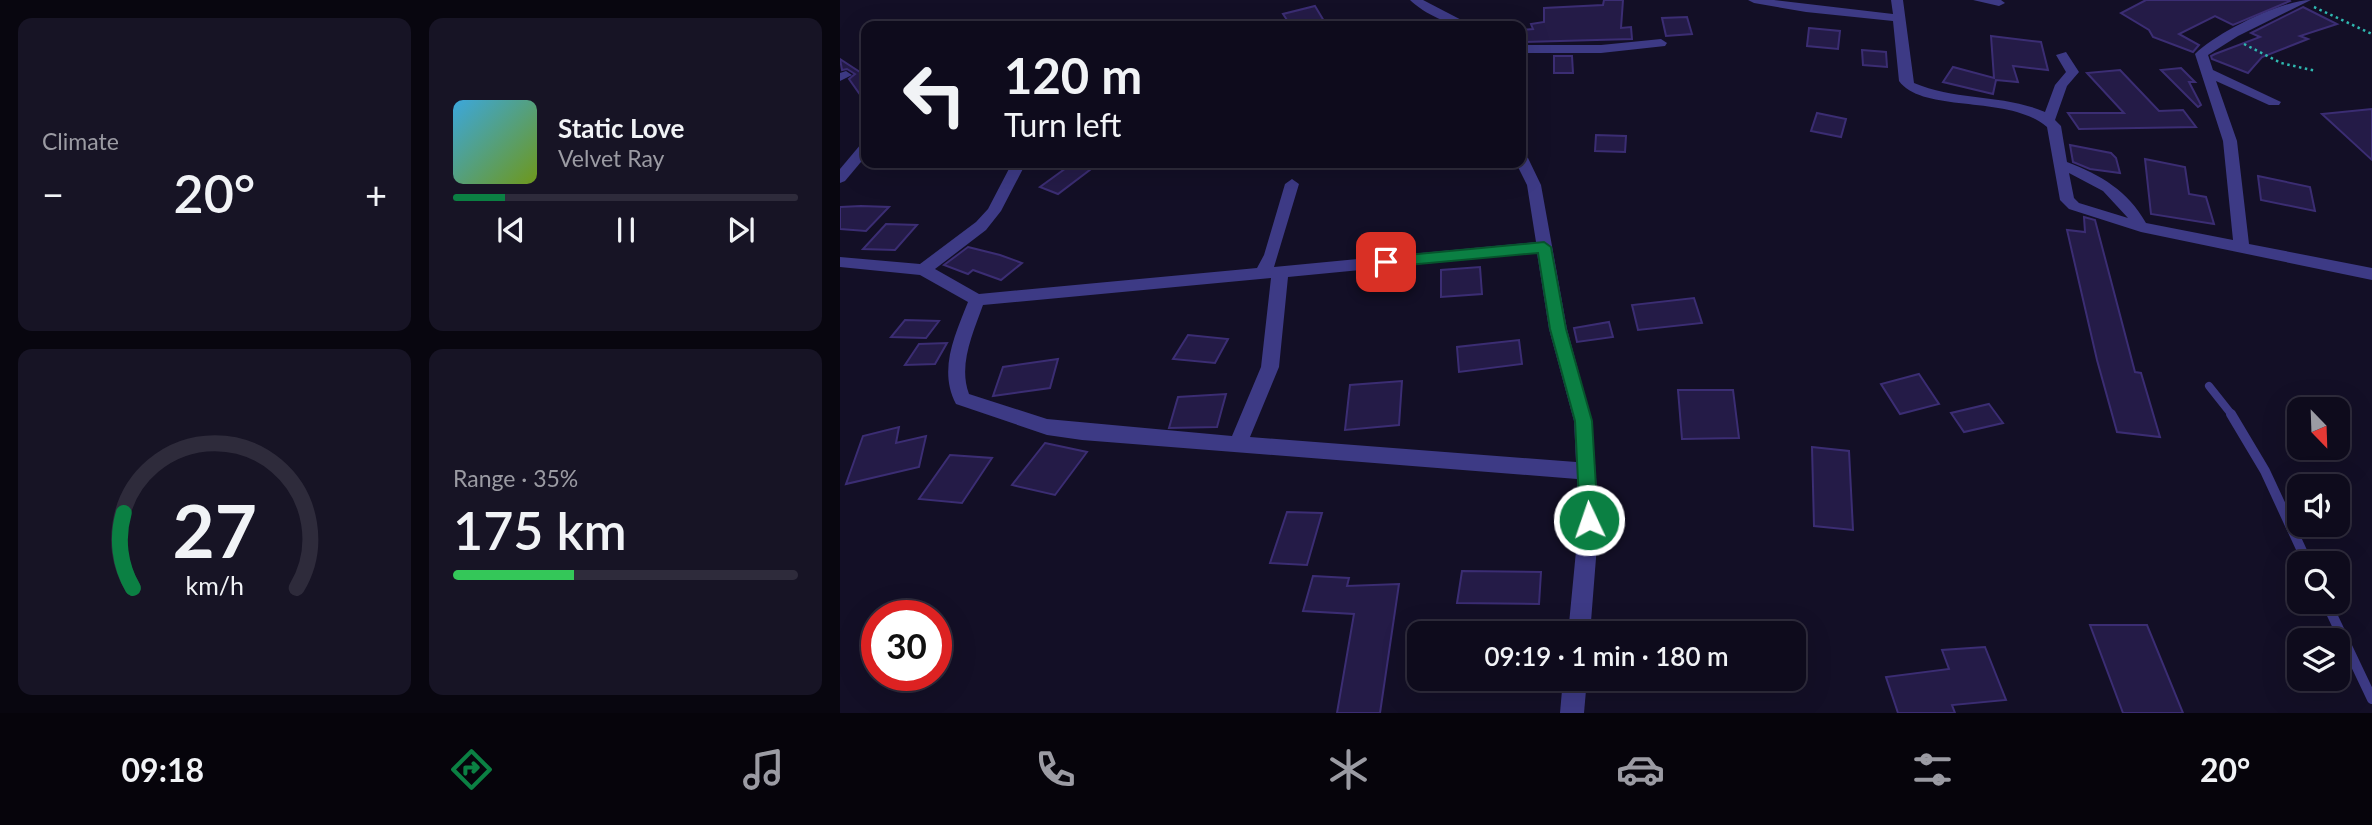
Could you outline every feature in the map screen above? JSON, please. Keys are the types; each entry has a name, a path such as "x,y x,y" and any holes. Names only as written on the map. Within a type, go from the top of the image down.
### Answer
{"street":[{"path":"1416,0 1456,21"},
{"path":"1755,0 1806,9 1897,18"},
{"path":"1897,0 1905,81 1909,86 2026,110 2049,119 2054,126 2067,200 2074,206 2141,227 2372,274"},
{"path":"1979,0 1999,3"},
{"path":"2241,249 2230,141 2201,54 2230,36 2304,1"},
{"path":"1526,49 1601,49 1661,43"},
{"path":"2049,119 2061,85 2073,72 2062,55"},
{"path":"2207,73 2274,102"},
{"path":"840,178 861,153"},
{"path":"2061,165 2110,188 2129,204 2141,227"},
{"path":"923,271 981,226 994,211 1016,168"},
{"path":"1526,168 1534,185 1558,329 1583,421 1589,520 1580,621"},
{"path":"1238,444 1270,367 1272,255 1293,184"},
{"path":"840,262 923,271 977,300 1544,247"},
{"path":"977,300 959,350 956,387 962,399 1047,427 1118,436 1586,471"},
{"path":"1572,713 1574,691"}],"lane":[{"path":"2209,386 2232,411 2260,461 2302,551"},
{"path":"2332,614 2372,699"}],"path":[{"path":"2304,1 2372,34"},
{"path":"2230,36 2281,63 2316,71"}],"building":[{"path":"1604,0 1623,0 1621,28 1631,27 1632,39 1526,42 1526,30 1533,29 1531,24 1544,22 1544,8 1603,5"},
{"path":"2146,0 2290,1 2233,25 2215,16 2179,34 2199,45 2193,52 2153,37 2149,30 2121,13"},
{"path":"1315,6 1324,21 1288,21 1283,14"},
{"path":"2303,7 2337,24 2300,36 2308,39 2262,57 2248,73 2212,59 2211,56 2215,54 2260,37 2251,33"},
{"path":"1687,17 1692,34 1666,36 1662,18"},
{"path":"1809,28 1840,31 1838,49 1807,46"},
{"path":"1991,36 2041,42 2048,70 2013,66 2018,82 1996,80 1993,94 1943,82 1953,67 1994,78"},
{"path":"1862,50 1886,52 1887,67 1863,65"},
{"path":"1554,56 1572,56 1573,73 1554,73"},
{"path":"840,59 861,73 861,96 849,79 855,74 847,69 842,70"},
{"path":"2181,68 2195,82 2189,82 2201,105 2198,107 2161,70"},
{"path":"2120,70 2159,111 2183,110 2196,127 2079,129 2068,113 2124,113 2087,73"},
{"path":"2372,109 2372,160 2322,114"},
{"path":"1817,113 1846,119 1841,137 1811,131"},
{"path":"1596,135 1626,136 1625,152 1595,151"},
{"path":"2070,145 2111,153 2116,158 2120,173 2090,169 2073,162"},
{"path":"2145,159 2185,167 2189,194 2206,197 2214,224 2151,214"},
{"path":"1066,168 1092,168 1058,194 1040,187"},
{"path":"2258,176 2310,187 2315,211 2261,200"},
{"path":"840,207 889,207 866,231 840,229"},
{"path":"2084,217 2095,220 2135,372 2141,373 2160,437 2117,432 2097,360 2067,230 2085,232"},
{"path":"886,224 917,225 895,250 863,249"},
{"path":"968,247 1022,263 1001,280 973,270 968,274 944,265"},
{"path":"1480,267 1482,294 1441,297 1441,270"},
{"path":"1694,298 1702,323 1638,330 1632,305"},
{"path":"905,320 939,321 926,338 891,337"},
{"path":"1609,322 1613,337 1577,342 1574,328"},
{"path":"1188,335 1228,339 1215,363 1173,359"},
{"path":"1519,340 1522,364 1459,372 1457,347"},
{"path":"947,343 935,364 905,365 919,344"},
{"path":"1058,359 1050,388 993,396 1003,367"},
{"path":"1919,374 1939,404 1900,414 1881,384"},
{"path":"1402,381 1399,425 1345,430 1350,385"},
{"path":"1678,390 1733,390 1739,438 1682,439"},
{"path":"1226,394 1217,427 1169,428 1178,397"},
{"path":"1989,404 2003,423 1964,432 1951,413"},
{"path":"899,427 896,443 926,436 919,467 846,484 863,436"},
{"path":"1045,443 1087,452 1055,495 1012,485"},
{"path":"1812,447 1849,451 1853,530 1814,526"},
{"path":"950,455 992,458 962,503 919,499"},
{"path":"1287,512 1322,513 1307,565 1270,563"},
{"path":"1462,571 1541,572 1539,604 1457,603"},
{"path":"1313,576 1349,578 1347,586 1399,584 1380,713 1337,713 1354,614 1303,611"},
{"path":"2090,625 2147,625 2183,713 2123,713"},
{"path":"1985,647 2006,700 1952,705 1955,713 1898,713 1886,677 1949,669 1942,650"}],"route":[{"path":"1386,262 1544,247 1558,329 1583,421 1589,520"}]}
